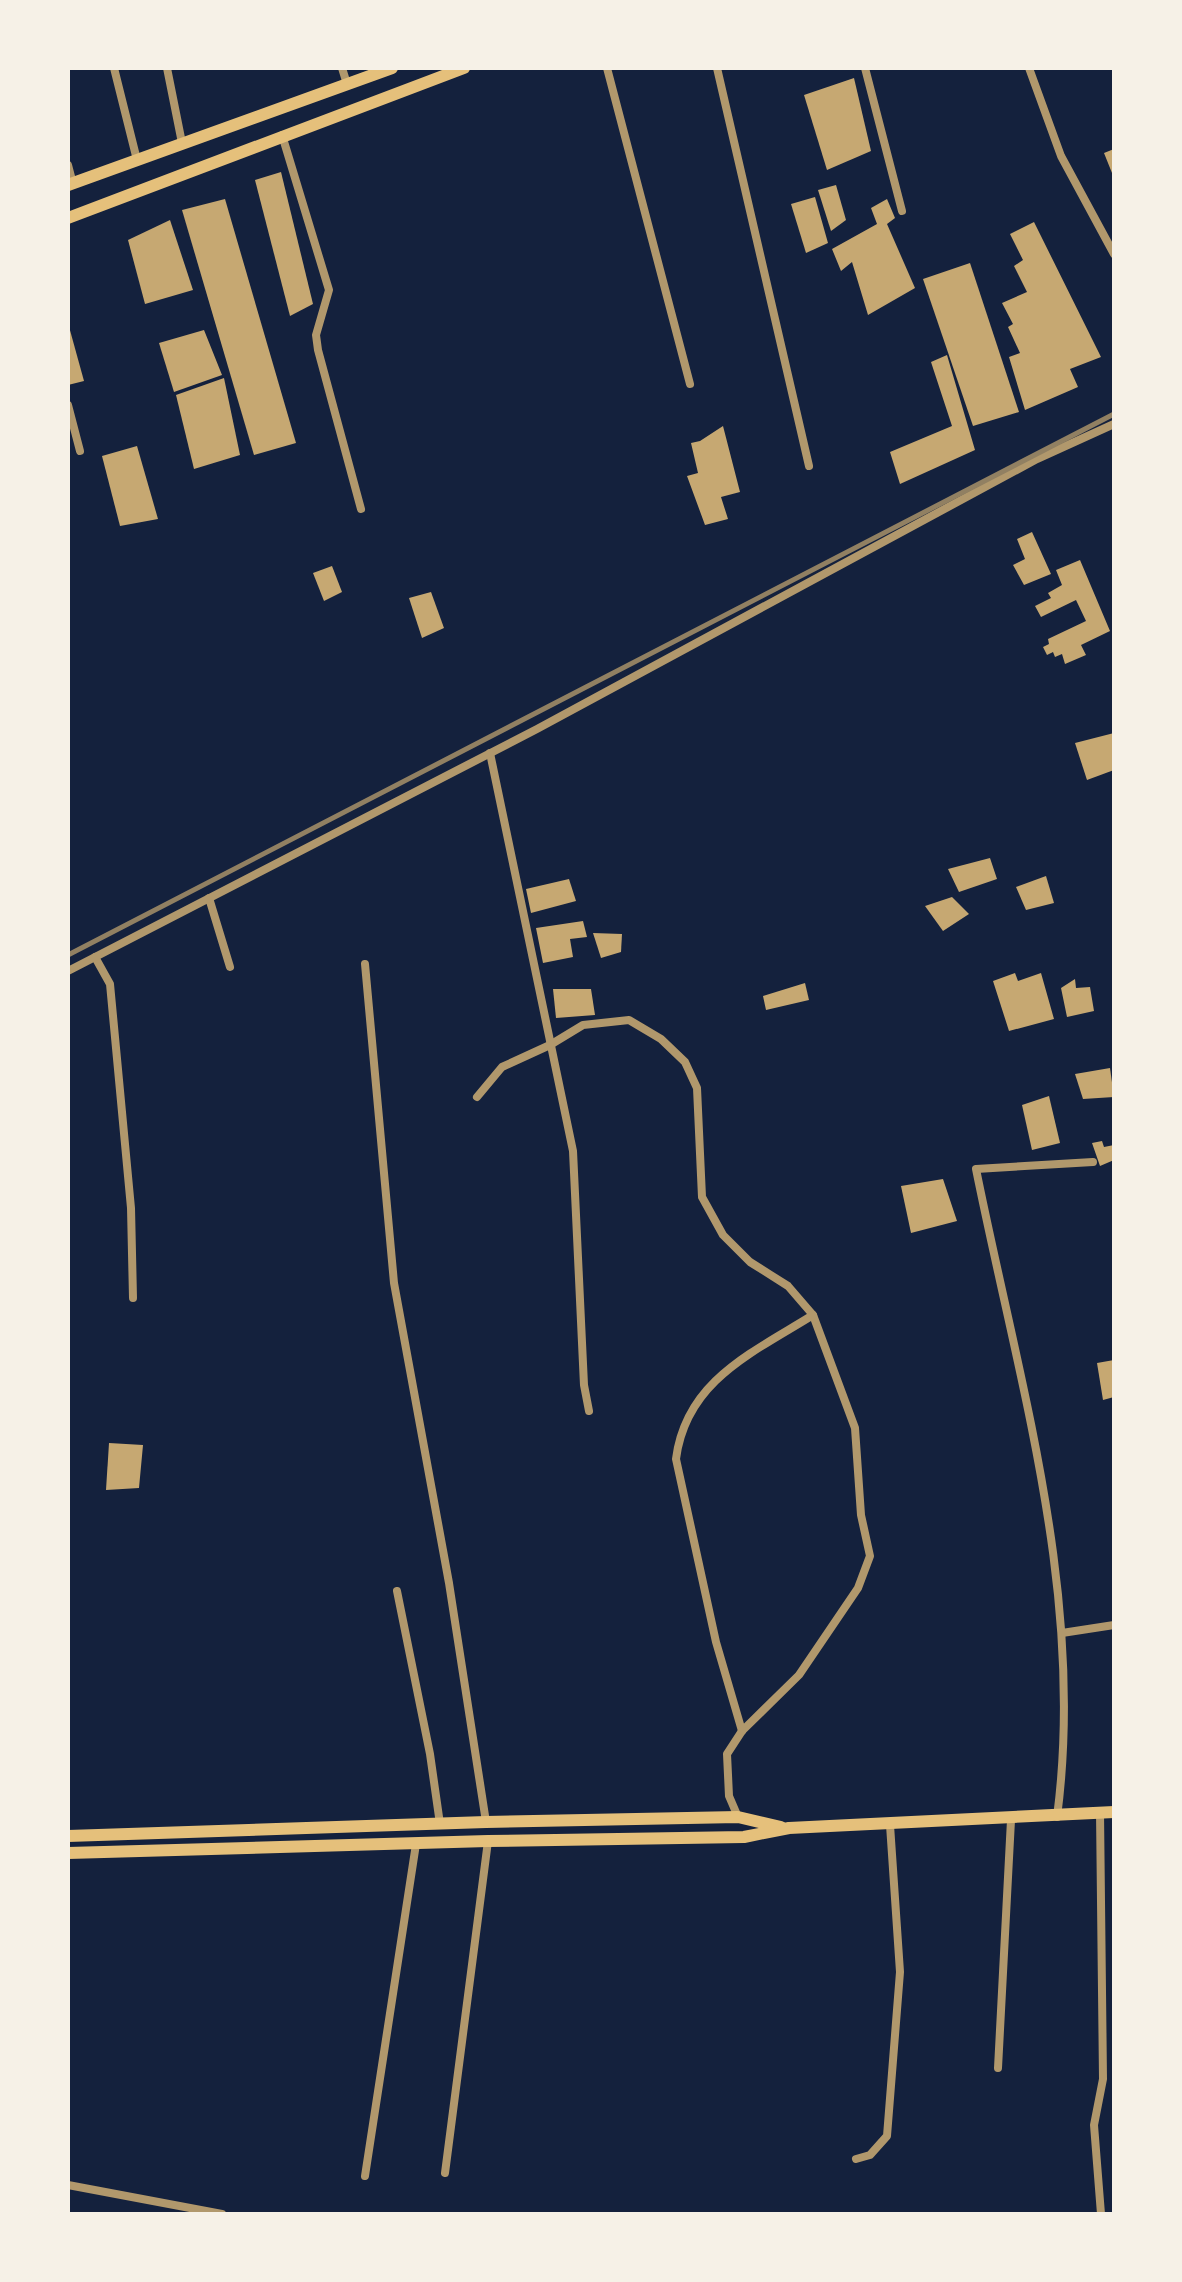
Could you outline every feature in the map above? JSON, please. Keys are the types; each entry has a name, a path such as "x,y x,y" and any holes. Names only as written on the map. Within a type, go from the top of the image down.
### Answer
{"main road":[{"path":"70,184 392,68"},
{"path":"68,218 464,68"},
{"path":"68,1854 488,1841 744,1838 788,1828 1011,1820 1108,1812"},
{"path":"68,1836 738,1818 788,1828"}],"street":[{"path":"114,68 138,160"},
{"path":"167,68 182,143"},
{"path":"342,68 347,84"},
{"path":"607,68 690,384"},
{"path":"717,68 808,466"},
{"path":"864,68 902,211"},
{"path":"1030,68 1061,156 1114,254"},
{"path":"282,135 329,290 316,335 318,350 361,509"},
{"path":"68,165 70,184"},
{"path":"68,406 80,451"},
{"path":"68,972 490,753 1038,459 1114,424"},
{"path":"490,753 573,1151 584,1384 589,1411"},
{"path":"209,898 230,967"},
{"path":"95,957 110,984 131,1208 133,1298"},
{"path":"365,964 394,1282 450,1583 486,1822"},
{"path":"478,1098 502,1066 583,1025 629,1020 661,1039 685,1062 696,1088 702,1197 723,1235 750,1262 788,1286 814,1315 856,1428 861,1515 870,1556 858,1588 798,1675 742,1732 727,1754 729,1796 738,1818"},
{"path":"1057,1816 1064,1761 1062,1634 1040,1458 976,1170 1092,1162"},
{"path":"742,1732 716,1642 676,1459 679,1434 691,1407 728,1368 814,1315"},
{"path":"398,1592 440,1824"},
{"path":"1062,1634 1114,1625"},
{"path":"1102,2214 1094,2124 1103,2079 1108,1812"},
{"path":"998,2068 1011,1820"},
{"path":"856,2160 870,2155 887,2136 900,1972 890,1825"},
{"path":"445,2173 488,1841"},
{"path":"366,2176 416,1844"},
{"path":"68,2186 222,2214"}],"building":[{"path":"854,78 871,151 827,170 804,95"},
{"path":"1114,149 1114,178 1104,153"},
{"path":"281,172 313,304 290,316 255,180"},
{"path":"836,185 846,220 831,231 818,190"},
{"path":"815,197 828,243 806,253 791,204"},
{"path":"225,199 296,443 254,455 182,210"},
{"path":"887,199 895,218 887,224 915,288 868,315 852,262 841,271 832,249 877,224 871,208"},
{"path":"170,220 193,290 145,304 128,240"},
{"path":"1034,222 1101,357 1070,369 1078,387 1025,410 1009,357 1020,353 1008,327 1013,324 1002,303 1027,292 1014,266 1023,260 1010,234"},
{"path":"970,263 1019,412 973,426 923,279"},
{"path":"68,323 84,381 68,385"},
{"path":"204,330 222,375 174,392 159,343"},
{"path":"947,355 975,450 900,484 890,452 952,426 931,362"},
{"path":"224,378 240,455 194,469 176,395"},
{"path":"723,426 740,492 721,497 728,519 705,525 687,476 698,473 691,443"},
{"path":"137,446 158,519 120,526 102,456"},
{"path":"1032,532 1051,574 1024,585 1013,565 1025,559 1017,539"},
{"path":"1080,560 1110,631 1081,645 1086,655 1065,664 1062,654 1047,655 1043,647 1049,644 1048,639 1086,621 1076,600 1041,617 1035,606 1051,598 1048,593 1062,585 1056,570"},
{"path":"332,566 342,592 324,601 313,573"},
{"path":"431,592 444,628 422,638 409,598"},
{"path":"1114,733 1114,770 1087,780 1075,743"},
{"path":"990,858 997,879 959,892 948,869"},
{"path":"1046,876 1054,903 1026,910 1016,887"},
{"path":"569,879 576,901 531,913 526,889"},
{"path":"952,897 969,914 943,931 925,906"},
{"path":"583,921 587,937 570,939 573,957 543,963 536,928"},
{"path":"593,933 622,934 621,952 601,958"},
{"path":"1015,973 1018,981 1041,973 1054,1019 1009,1031 993,981"},
{"path":"1075,979 1076,988 1090,987 1094,1011 1067,1017 1061,988"},
{"path":"805,983 809,1000 766,1010 763,996"},
{"path":"553,989 591,989 595,1015 556,1018"},
{"path":"1110,1068 1114,1097 1083,1099 1075,1074"},
{"path":"1049,1096 1060,1143 1032,1150 1022,1105"},
{"path":"1102,1141 1104,1147 1114,1145 1114,1160 1100,1166 1092,1143"},
{"path":"943,1179 957,1221 911,1233 901,1186"},
{"path":"1114,1360 1114,1397 1103,1400 1097,1363"},
{"path":"109,1443 143,1445 139,1488 106,1490"}],"railway":[{"path":"68,955 1114,414"}]}
